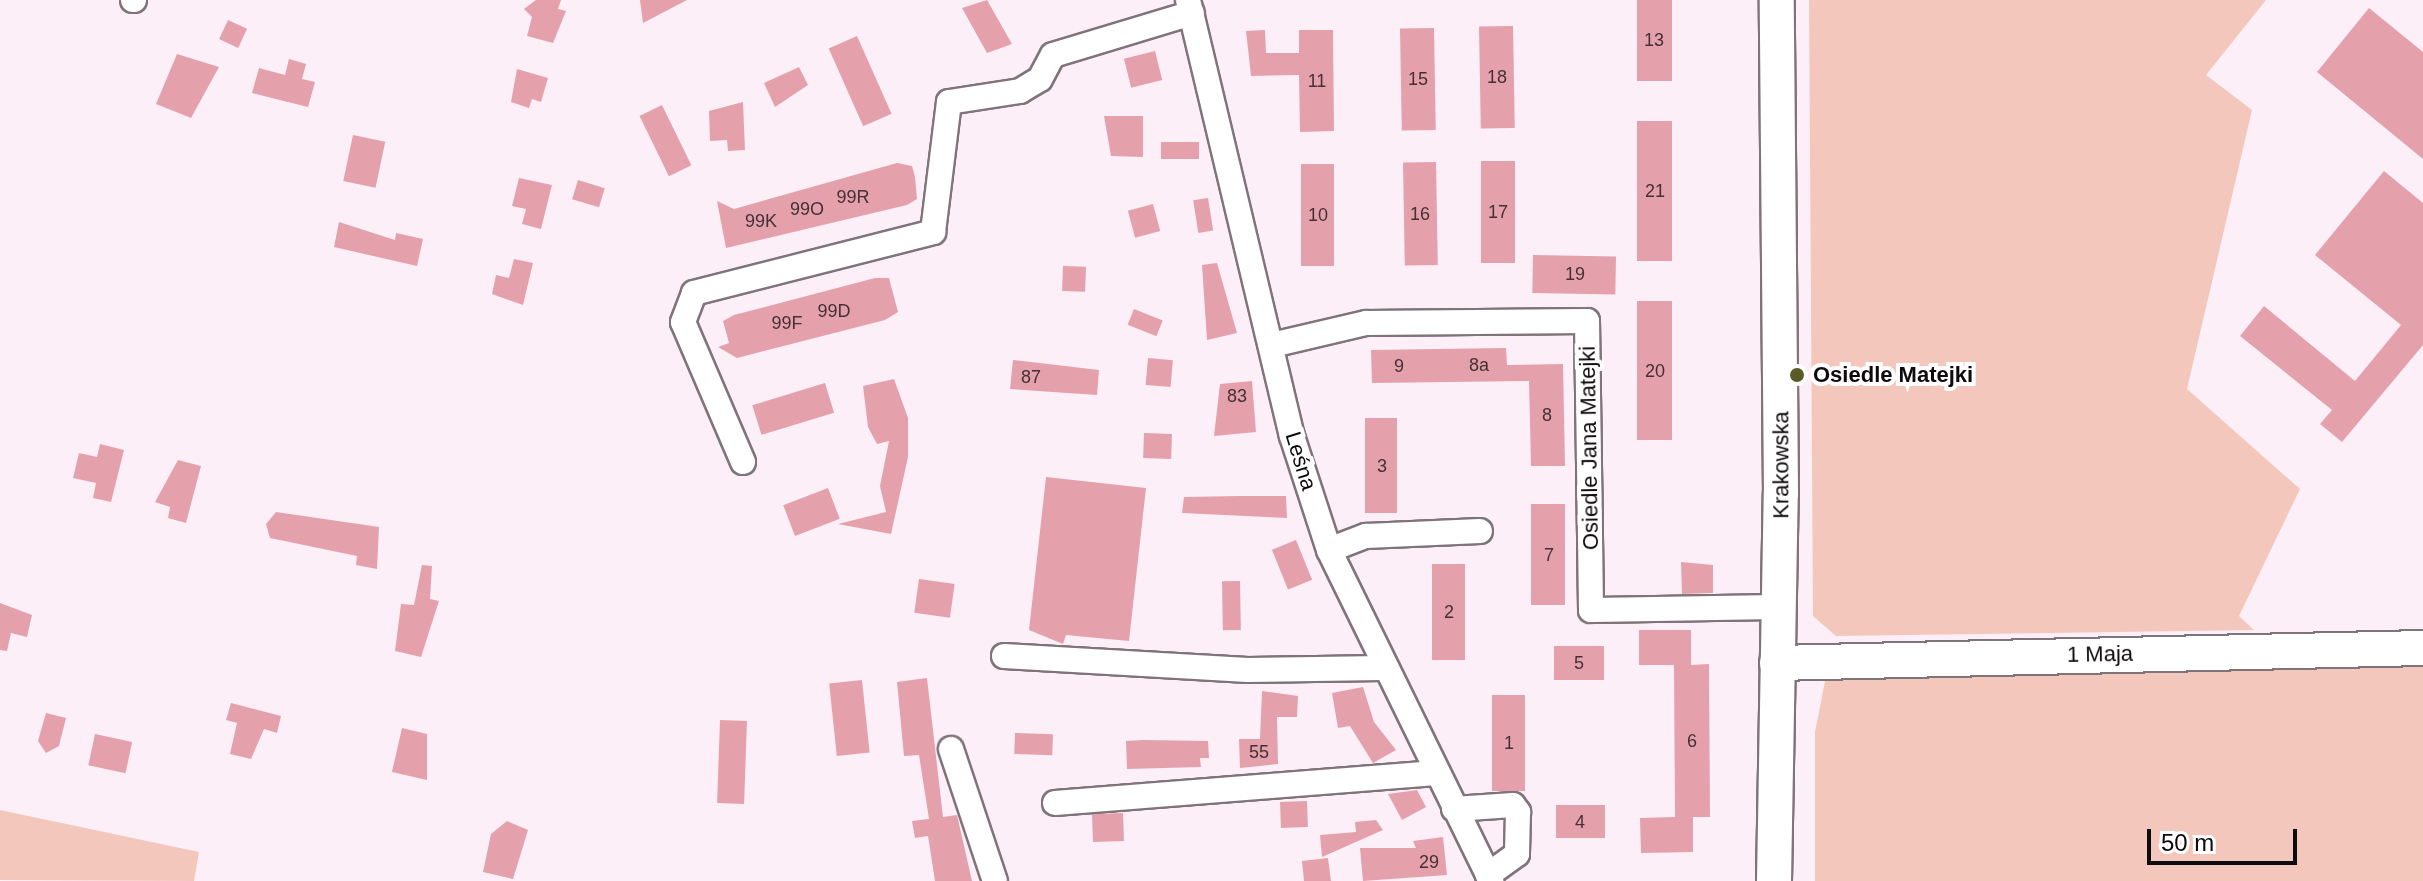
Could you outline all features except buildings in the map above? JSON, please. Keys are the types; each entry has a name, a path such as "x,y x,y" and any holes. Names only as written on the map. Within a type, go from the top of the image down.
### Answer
{"street":[{"name":"Krakowska","path":"1774,881 1779,607 1777,0"},
{"name":"Leśna","path":"743,462 683,322 694,293 933,232 949,102 1020,91 1040,79 1053,55 1190,6 1272,345 1329,550 1382,668 1489,878"},
{"name":"Osiedle Jana Matejki","path":"1272,345 1366,323 1587,321 1591,610 1779,607"},
{"path":"1329,550 1366,536 1480,531"},
{"name":"1 Maja","path":"1777,663 2423,648"},
{"path":"1004,656 1248,670 1382,668"},
{"path":"951,749 995,881"},
{"path":"1055,803 1436,773"},
{"path":"1454,809 1513,805 1518,812 1517,854 1489,878"}],"shaded area":[{"path":"1809,0 2266,0 2206,75 2252,110 2187,389 2300,489 2239,616 2254,630 1836,636 1813,616"},
{"path":"2423,660 2423,881 1815,881 1815,732 1826,676"},
{"path":"0,810 199,852 194,881 0,880"}],"place":[{"name":"Osiedle Matejki","path":"1797,375"}]}
